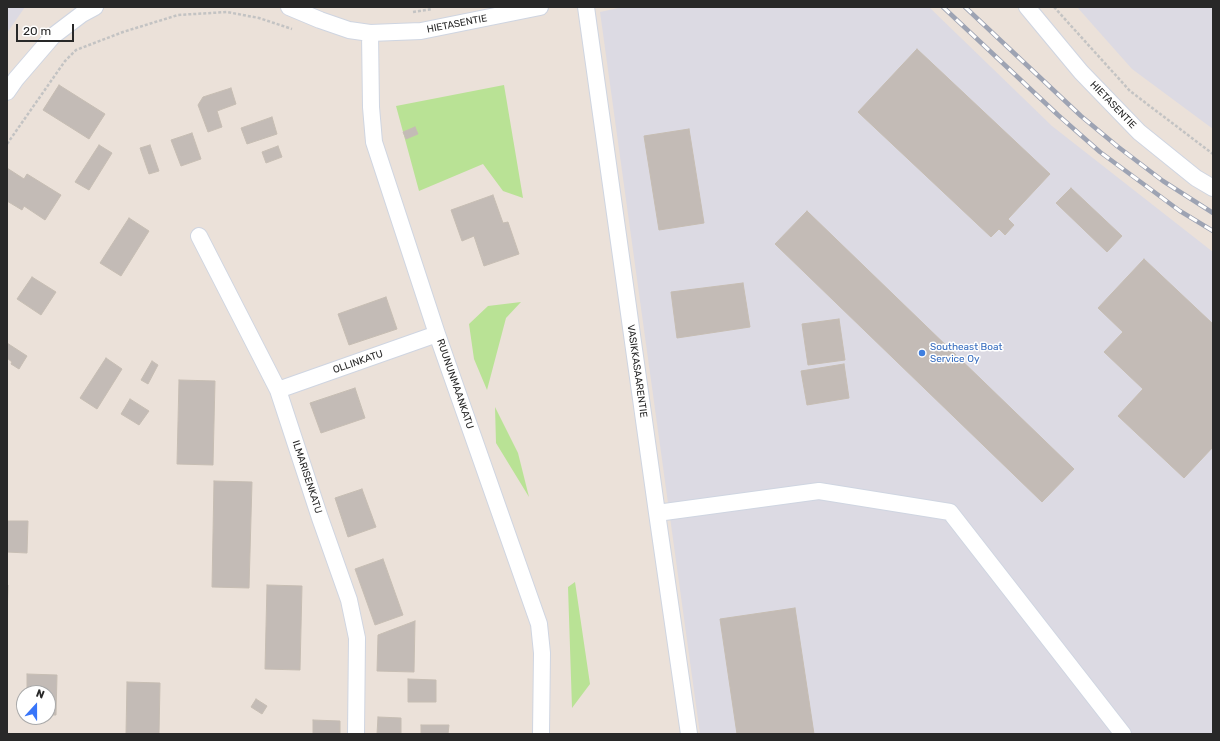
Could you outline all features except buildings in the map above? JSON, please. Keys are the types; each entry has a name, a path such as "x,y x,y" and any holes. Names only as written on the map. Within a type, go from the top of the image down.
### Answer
{"street":[{"path":"7,92 16,79 53,36 82,14 95,7"},
{"name":"HIETASENTIE","path":"289,7 320,20 350,30 370,33 420,31 540,7"},
{"name":"VASIKKASAARENTIE","path":"586,7 689,734"},
{"name":"HIETASENTIE","path":"1027,7 1081,72 1139,132 1196,178 1213,188"},
{"name":"RUUNUNMAANKATU","path":"370,33 371,107 374,142 437,334 539,624 542,653 541,734"},
{"name":"ILMARISENKATU","path":"199,236 278,390 320,518 349,600 357,638 356,734"},
{"name":"OLLINKATU","path":"278,390 437,334"},
{"path":"657,513 820,491 950,512 1123,734"}],"path":[{"path":"1054,7 1130,91 1213,154"},
{"path":"408,13 437,8"},
{"path":"7,144 64,61 76,50 123,32 178,15 227,12 259,18 293,30"}],"shaded area":[{"path":"7,7 25,7 7,33"},
{"path":"623,7 929,7 1052,126 1213,252 1213,734 700,734 600,12"},
{"path":"1077,7 1213,7 1213,129 1132,69"}],"green space":[{"path":"504,85 523,198 503,191 483,164 419,191 396,106"},
{"path":"521,302 506,318 487,390 474,359 469,324 488,306"},
{"path":"495,407 518,453 529,497 496,443"},
{"path":"575,582 590,684 572,708 568,587"}],"railway":[{"path":"943,7 1058,115 1100,152 1180,211 1213,231"},
{"path":"965,7 1081,116 1117,146 1163,181 1213,213"}],"place":[{"name":"Southeast Boat Service Oy","path":"922,353"}]}
